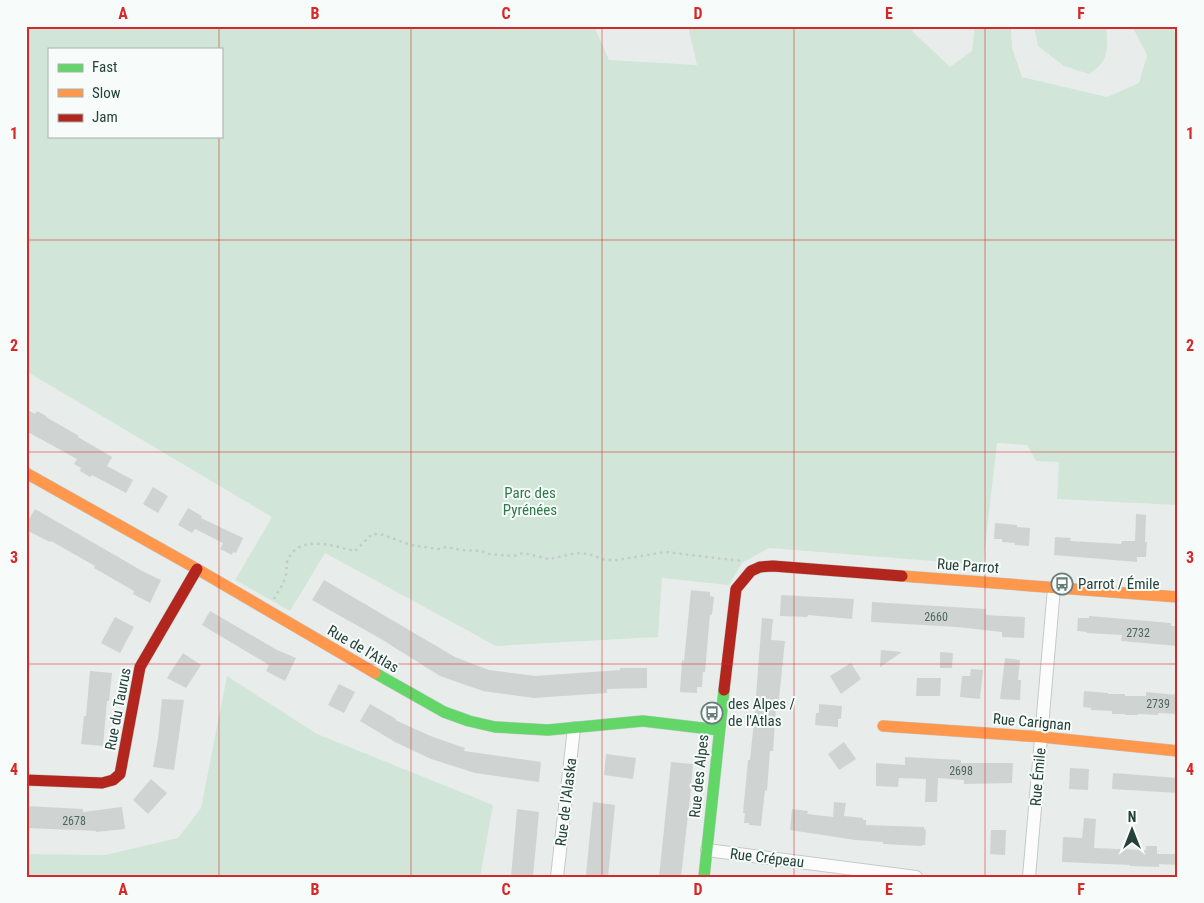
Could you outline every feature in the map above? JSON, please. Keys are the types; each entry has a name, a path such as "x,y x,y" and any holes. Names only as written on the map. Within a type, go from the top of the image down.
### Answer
{"street":[{"name":"Rue de l'Atlas","path":"26,473 198,568 267,611 430,705 449,714 482,724 512,728 574,728 641,721 719,730"},
{"name":"Rue Parrot","path":"756,567 773,566 1178,597"},
{"name":"Rue des Alpes","path":"704,877 736,589 744,576 756,567"},
{"name":"Rue du Taurus","path":"26,780 102,783 113,780 120,774 140,667 198,568"},
{"name":"Rue Émile","path":"1029,877 1054,588"},
{"name":"Rue Carignan","path":"883,726 1042,737 1178,751"},
{"name":"Rue de l'Alaska","path":"557,877 574,728"},
{"name":"Rue Crépeau","path":"707,850 916,877"}],"path":[{"path":"267,611 287,573 286,565 290,556 298,548 314,543 354,551 372,534 380,534 411,545 438,549 447,547 460,550 482,551 489,554 514,556 523,553 549,558 577,553 589,554 605,560 618,560 666,552 749,562 756,567"}],"green space":[{"name":"Parc des Pyrénées","path":"26,26 594,26 609,60 697,65 688,26 915,26 912,31 950,67 972,51 975,26 1015,26 1011,30 1012,48 1022,77 1107,97 1139,83 1147,55 1132,26 1171,26 1178,39 1178,505 1057,499 1059,462 1036,461 1027,445 997,443 983,565 769,548 742,563 729,585 662,578 658,637 496,646 325,553 290,611 235,580 272,517 26,371"},
{"path":"1034,26 1106,26 1107,47 1104,59 1089,74 1064,66 1038,46"},
{"path":"227,676 317,734 493,805 480,877 26,877 26,854 105,855 178,838 201,808"}],"building":[{"path":"26,409 35,414 37,411 46,416 112,457 107,466 133,480 126,493 92,475 90,477 80,471 81,468 74,464 77,459 26,431"},
{"path":"153,487 168,496 158,513 143,504"},
{"path":"188,508 202,516 201,518 243,538 236,553 233,552 232,555 220,549 223,543 195,529 192,533 178,525"},
{"path":"35,509 161,580 150,603 133,594 134,591 94,568 95,566 51,541 26,530 26,524"},
{"path":"1136,514 1146,515 1145,542 1147,542 1146,557 1137,557 1137,562 1054,555 1055,537 1071,538 1070,541 1121,544 1122,541 1135,541"},
{"path":"995,523 1030,528 1029,546 1015,545 1015,543 1002,542 1002,539 994,539"},
{"path":"324,580 455,657 489,670 535,676 620,670 620,668 647,668 647,688 607,689 607,693 534,698 483,691 440,676 381,639 312,600"},
{"path":"691,590 710,592 710,596 714,597 712,615 710,614 705,672 703,672 702,687 697,687 697,693 680,692"},
{"path":"781,595 854,599 852,619 808,615 807,617 780,616"},
{"path":"872,602 986,609 986,615 1025,617 1024,638 1002,637 1002,632 957,627 871,622"},
{"path":"210,611 277,650 296,658 285,681 266,671 269,665 202,625"},
{"path":"1089,616 1171,623 1171,626 1178,626 1177,646 1121,641 1122,635 1077,631 1078,618 1089,618"},
{"path":"115,617 134,627 120,653 101,643"},
{"path":"762,618 773,619 771,640 785,641 778,708 776,708 773,751 770,751 767,791 765,790 761,826 744,823 745,813 743,813 754,721"},
{"path":"881,650 902,652 880,667"},
{"path":"940,652 953,653 952,668 940,668"},
{"path":"183,653 201,665 186,688 167,678"},
{"path":"1005,658 1020,660 1018,680 1021,680 1020,700 1000,699"},
{"path":"851,663 861,679 841,694 830,676"},
{"path":"971,669 983,670 980,699 960,697 962,676 970,676"},
{"path":"90,671 112,673 109,701 107,701 103,746 81,744 84,716 86,716"},
{"path":"917,678 941,678 940,696 916,696"},
{"path":"339,684 355,692 344,713 328,705"},
{"path":"1084,691 1125,694 1125,696 1146,696 1146,692 1178,695 1178,714 1125,715 1112,714 1112,711 1091,710 1091,708 1083,707"},
{"path":"162,699 184,700 174,770 153,767"},
{"path":"370,704 395,720 433,737 465,748 464,751 541,762 539,782 475,773 431,759 395,742 360,721"},
{"path":"819,704 842,706 838,727 815,725 816,713 819,713"},
{"path":"844,742 856,759 839,770 828,754"},
{"path":"606,754 636,758 633,779 604,775"},
{"path":"905,757 961,760 961,763 1013,763 1012,783 964,784 964,780 938,778 937,802 925,802 926,779 899,778 898,787 876,786 876,763 905,765"},
{"path":"671,762 693,764 690,798 681,877 659,877"},
{"path":"1070,768 1089,769 1088,790 1069,789"},
{"path":"1113,773 1178,778 1178,793 1112,789"},
{"path":"151,779 167,793 148,814 133,800"},
{"path":"593,802 615,805 608,877 586,875"},
{"path":"834,802 846,803 844,816 863,818 863,820 866,820 866,825 924,827 926,830 925,845 883,844 883,842 855,840 790,830 792,809 808,811 807,814 833,817"},
{"path":"26,806 83,809 83,812 122,807 125,829 96,832 26,828"},
{"path":"517,809 539,812 533,877 511,877"},
{"path":"1084,818 1096,819 1094,848 1146,850 1146,846 1157,846 1157,854 1178,854 1178,865 1159,864 1159,867 1062,862 1063,837 1082,838"},
{"path":"991,830 1006,830 1005,855 990,854"}],"traffic: fast":[{"path":"375,673 444,712 469,721 495,727 548,730 643,721 719,730"},
{"path":"704,877 724,690"}],"traffic: slow":[{"path":"26,473 197,569 375,673"},
{"path":"902,576 1178,597"},
{"path":"883,726 1042,737 1178,751"}],"traffic: jam":[{"path":"724,690 736,589 751,571 760,567 773,566 902,576"},
{"path":"26,780 102,783 113,780 120,774 140,667 197,569"}],"place":[{"name":"Parrot / Émile","path":"1062,584"},
{"name":"des Alpes / de l'Atlas","path":"712,713"}]}
